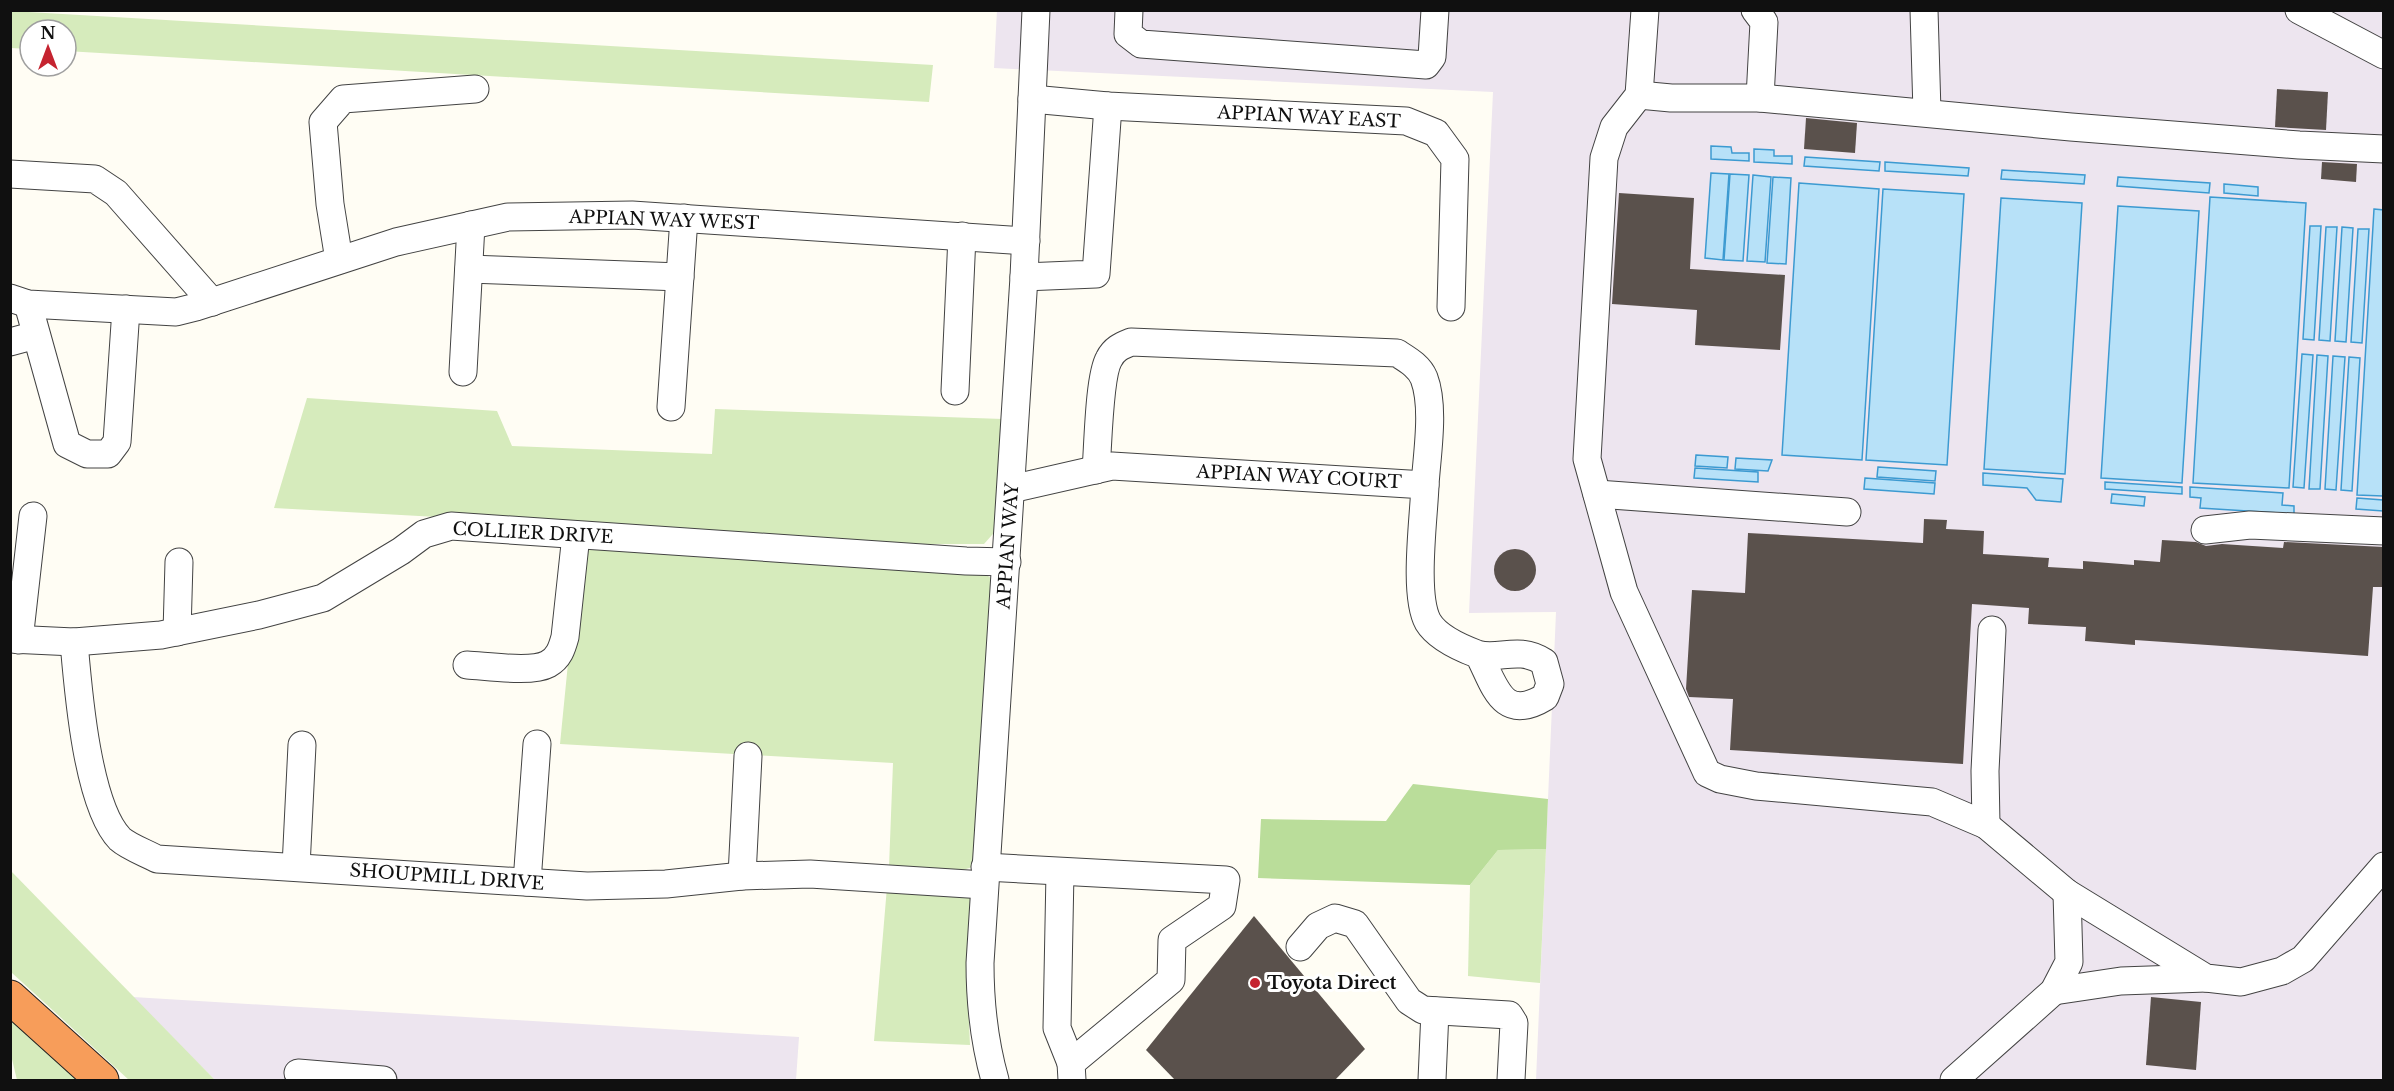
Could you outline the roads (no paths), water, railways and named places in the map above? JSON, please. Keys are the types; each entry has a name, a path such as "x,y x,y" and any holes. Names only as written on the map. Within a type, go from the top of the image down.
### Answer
{"highway":[{"path":"10,998 102,1080"}],"street":[{"name":"APPIAN WAY","path":"994,1080 985,1045 980,1006 984,876 1008,561 1036,10"},
{"path":"1129,10 1128,34 1141,44 1426,65 1432,57 1435,10"},
{"path":"1645,10 1639,95 1614,127 1604,158 1587,459 1624,592 1707,773 1720,779 1756,786 1932,802 1986,825 2067,893 2206,978"},
{"path":"1755,10 1764,22 1760,98"},
{"path":"1924,10 1927,112"},
{"path":"2299,10 2384,55"},
{"path":"339,260 330,204 323,122 344,99 475,89"},
{"path":"1639,95 1671,98 1760,98 2276,143 2384,149"},
{"name":"APPIAN WAY EAST","path":"1032,99 1108,106 1406,121 1436,133 1455,159 1451,307"},
{"path":"1024,277 1096,274 1108,106"},
{"path":"10,174 95,179 116,193 212,302"},
{"name":"APPIAN WAY WEST","path":"19,301 176,312 396,242 508,217 632,215 1026,241"},
{"path":"671,407 684,218"},
{"path":"463,372 471,225"},
{"path":"955,391 962,236"},
{"path":"469,269 680,277"},
{"path":"19,301 36,335 68,444 87,454 108,454 117,442 126,309"},
{"path":"10,342 36,335"},
{"path":"1096,470 1104,379 1108,360 1118,347 1131,342 1397,353 1413,363 1424,378 1429,408 1425,485"},
{"name":"APPIAN WAY COURT","path":"1011,489 1112,466 1425,485 1420,590 1423,606 1428,621 1439,635 1479,654"},
{"path":"1597,494 1847,512"},
{"path":"15,639 33,516"},
{"path":"2205,530 2250,525 2384,531"},
{"name":"COLLIER DRIVE","path":"15,639 74,642 161,635 259,615 323,598 401,551 424,534 451,526 1008,561"},
{"path":"467,665 531,668 548,665 560,653 565,637 576,535"},
{"path":"177,632 179,562"},
{"path":"1986,825 1985,771 1992,630"},
{"name":"SHOUPMILL DRIVE","path":"74,642 78,699 99,803 120,839 157,859 587,886 666,884 742,876 810,874 984,876 1060,872 1226,880 1222,906 1172,940 1171,980 1072,1072"},
{"path":"527,882 537,744"},
{"path":"296,867 302,745"},
{"path":"742,876 748,756"},
{"path":"2054,991 2121,981 2206,978 2241,982 2282,971 2303,959 2384,866"},
{"path":"1060,872 1057,1028 1072,1072"},
{"path":"1954,1080 2054,991 2069,962 2067,893"},
{"path":"1300,947 1318,926 1335,918 1355,924 1409,1000 1423,1010 1509,1016 1514,1023 1510,1080"},
{"path":"1432,1080 1435,1011"},
{"path":"303,1080 298,1073 383,1080"}],"water":[{"path":"1711,146 1731,147 1732,153 1749,153 1749,161 1711,159"},
{"path":"1754,149 1774,150 1774,156 1792,156 1792,164 1754,162"},
{"path":"1805,157 1880,162 1879,171 1804,166"},
{"path":"1885,162 1969,168 1968,176 1885,171"},
{"path":"2002,170 2085,175 2084,184 2001,179"},
{"path":"1711,173 1729,174 1723,260 1705,258"},
{"path":"1730,174 1749,175 1743,261 1724,260"},
{"path":"1753,175 1771,177 1765,262 1747,261"},
{"path":"1773,177 1791,178 1786,264 1767,263"},
{"path":"2118,177 2210,183 2209,193 2117,186"},
{"path":"1799,183 1879,189 1862,460 1782,455"},
{"path":"2224,184 2258,187 2258,196 2224,193"},
{"path":"1883,189 1964,194 1947,465 1866,460"},
{"path":"2210,197 2306,203 2289,488 2193,483"},
{"path":"2001,198 2082,203 2065,474 1984,469"},
{"path":"2118,206 2199,211 2182,483 2101,478"},
{"path":"2374,209 2384,210 2383,496 2357,495"},
{"path":"2310,226 2321,226 2314,340 2303,339"},
{"path":"2326,227 2337,227 2330,341 2319,340"},
{"path":"2342,227 2353,228 2346,342 2335,341"},
{"path":"2358,229 2369,229 2362,343 2351,342"},
{"path":"2302,354 2313,355 2304,488 2293,487"},
{"path":"2317,355 2328,356 2320,489 2309,489"},
{"path":"2333,356 2345,357 2336,490 2325,489"},
{"path":"2349,357 2360,358 2352,491 2341,490"},
{"path":"1696,455 1728,457 1727,468 1695,466"},
{"path":"1736,458 1772,460 1768,471 1735,469"},
{"path":"1878,467 1936,471 1935,481 1877,477"},
{"path":"1695,468 1758,472 1758,482 1694,478"},
{"path":"1983,473 2063,479 2061,502 2036,500 2027,488 1983,485"},
{"path":"1865,478 1935,483 1934,494 1864,489"},
{"path":"2105,482 2182,487 2182,494 2105,489"},
{"path":"2190,487 2283,493 2282,505 2294,506 2294,514 2200,508 2201,498 2190,497"},
{"path":"2112,494 2145,497 2144,506 2111,503"},
{"path":"2357,498 2383,500 2383,511 2356,509"}],"place":[{"name":"Toyota Direct","path":"1255,983"}]}
